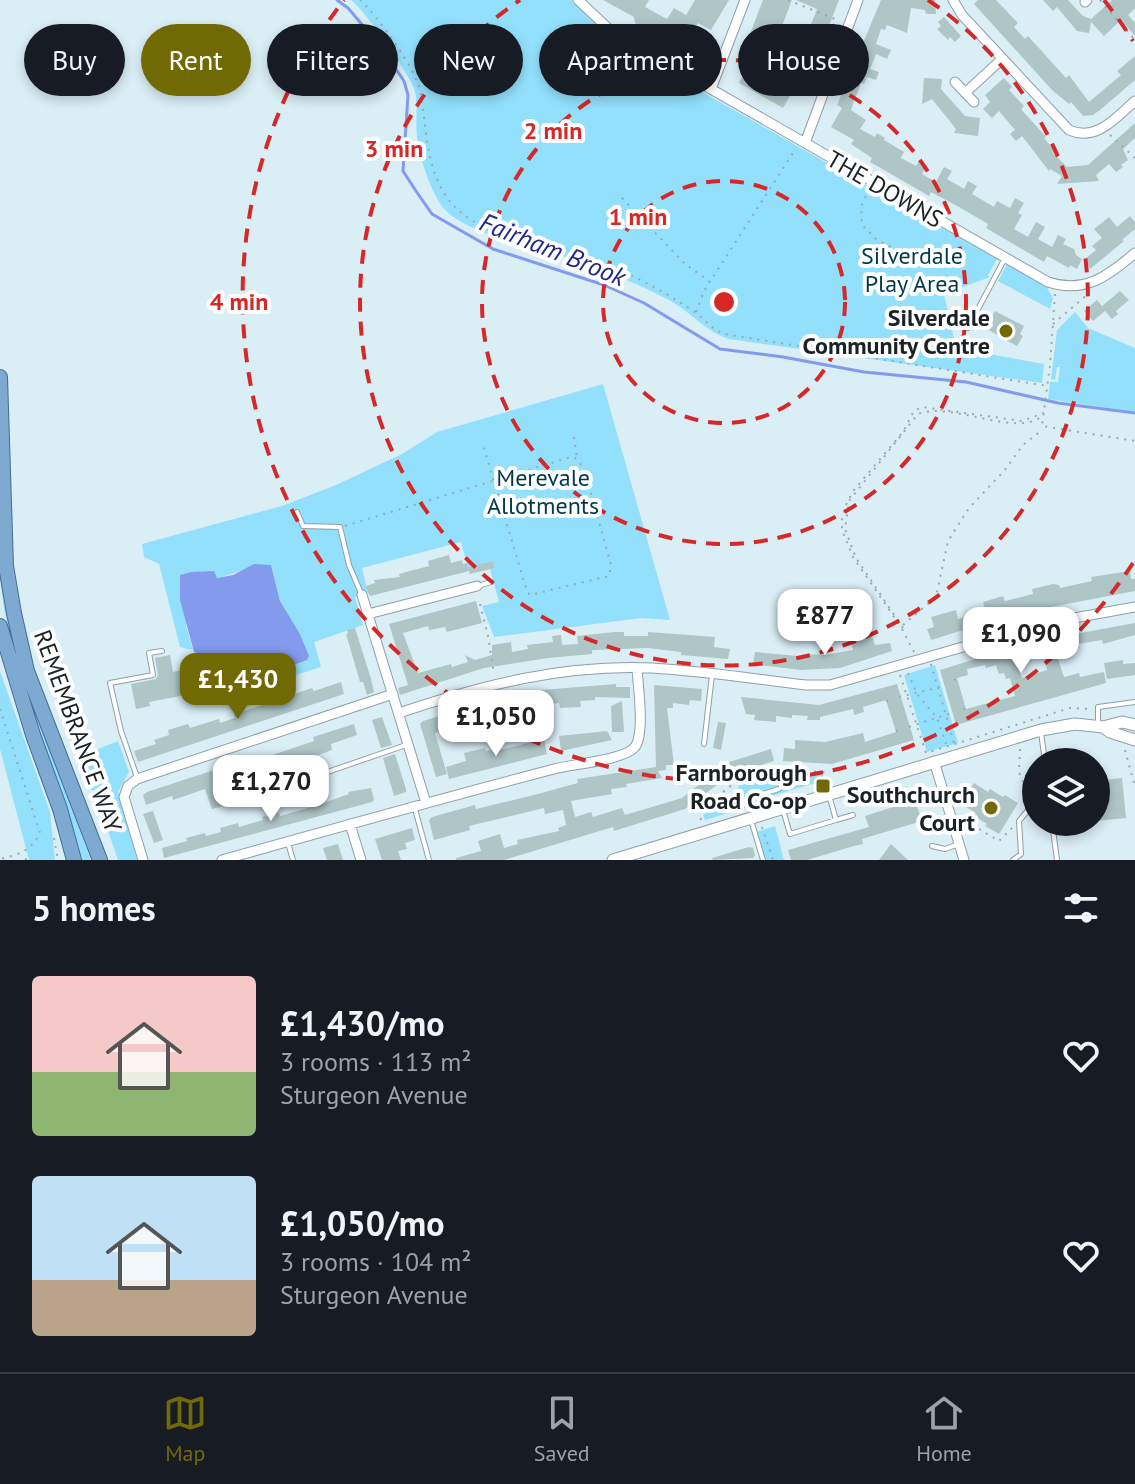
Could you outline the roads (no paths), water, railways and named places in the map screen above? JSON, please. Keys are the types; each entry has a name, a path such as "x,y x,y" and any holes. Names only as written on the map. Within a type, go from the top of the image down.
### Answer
{"highway":[{"name":"REMEMBRANCE WAY","path":"0,377 6,566 14,613 27,671 100,860"},
{"name":"REMEMBRANCE WAY","path":"0,626 24,707 64,820 74,860"}],"street":[{"name":"THE DOWNS","path":"578,0 604,24"},
{"path":"722,60 745,0"},
{"path":"802,141 858,0"},
{"path":"953,0 962,15 1069,130 1090,134 1103,128 1135,101"},
{"path":"965,93 1002,59"},
{"path":"955,82 974,102"},
{"name":"THE DOWNS","path":"722,95 1005,258 1056,284 1074,286 1093,283 1134,257"},
{"path":"368,614 477,586"},
{"path":"362,595 426,803"},
{"path":"399,713 496,683 557,672 637,668 821,685 850,681 1047,623 1135,607"},
{"path":"222,860 414,806 629,752 637,744 640,733 637,668"},
{"path":"143,860 126,810 125,791 137,779 393,694"},
{"path":"613,860 759,819 828,788 934,761 948,751 1075,724 1100,727 1122,722 1135,725"},
{"path":"1100,727 1135,740"},
{"path":"934,761 964,860"},
{"path":"350,824 361,860"},
{"path":"955,830 971,825"}],"lane":[{"path":"968,328 1005,258"},
{"path":"297,512 303,526 340,527 349,565 362,595"},
{"path":"477,586 491,582"},
{"path":"137,779 121,731 110,683 153,675 149,653 162,651"},
{"path":"704,744 712,675"},
{"path":"1100,727 1098,707 1135,702"},
{"path":"1041,730 1043,748"},
{"path":"313,777 408,744"},
{"path":"828,788 836,820"},
{"path":"739,801 779,789"},
{"path":"758,795 763,860"},
{"path":"414,806 429,860"},
{"path":"782,808 790,834 853,815"},
{"path":"1013,860 1021,854 1019,821 1022,817"},
{"path":"1054,836 1057,860"},
{"path":"288,842 293,860"},
{"path":"932,846 945,849 959,844"}],"water":[{"path":"254,564 271,565 280,601 309,656 307,660 253,680 232,669 211,674 200,654 194,652 180,600 180,575 214,571 217,578 233,575"}],"waterway":[{"name":"Fairham Brook","path":"337,0 348,8 381,47 404,81 408,95 403,171 432,214 493,249 604,285 644,303 720,349 864,372 966,382 1058,403 1135,413"}],"place":[{"name":"Silverdale Community Centre","path":"1006,331"},
{"name":"Farnborough Road Co-op","path":"823,786"},
{"name":"Southchurch Court","path":"991,808"}],"park label":[{"name":"Silverdale Play Area","path":"912,269"},
{"name":"Merevale Allotments","path":"543,491"}]}
